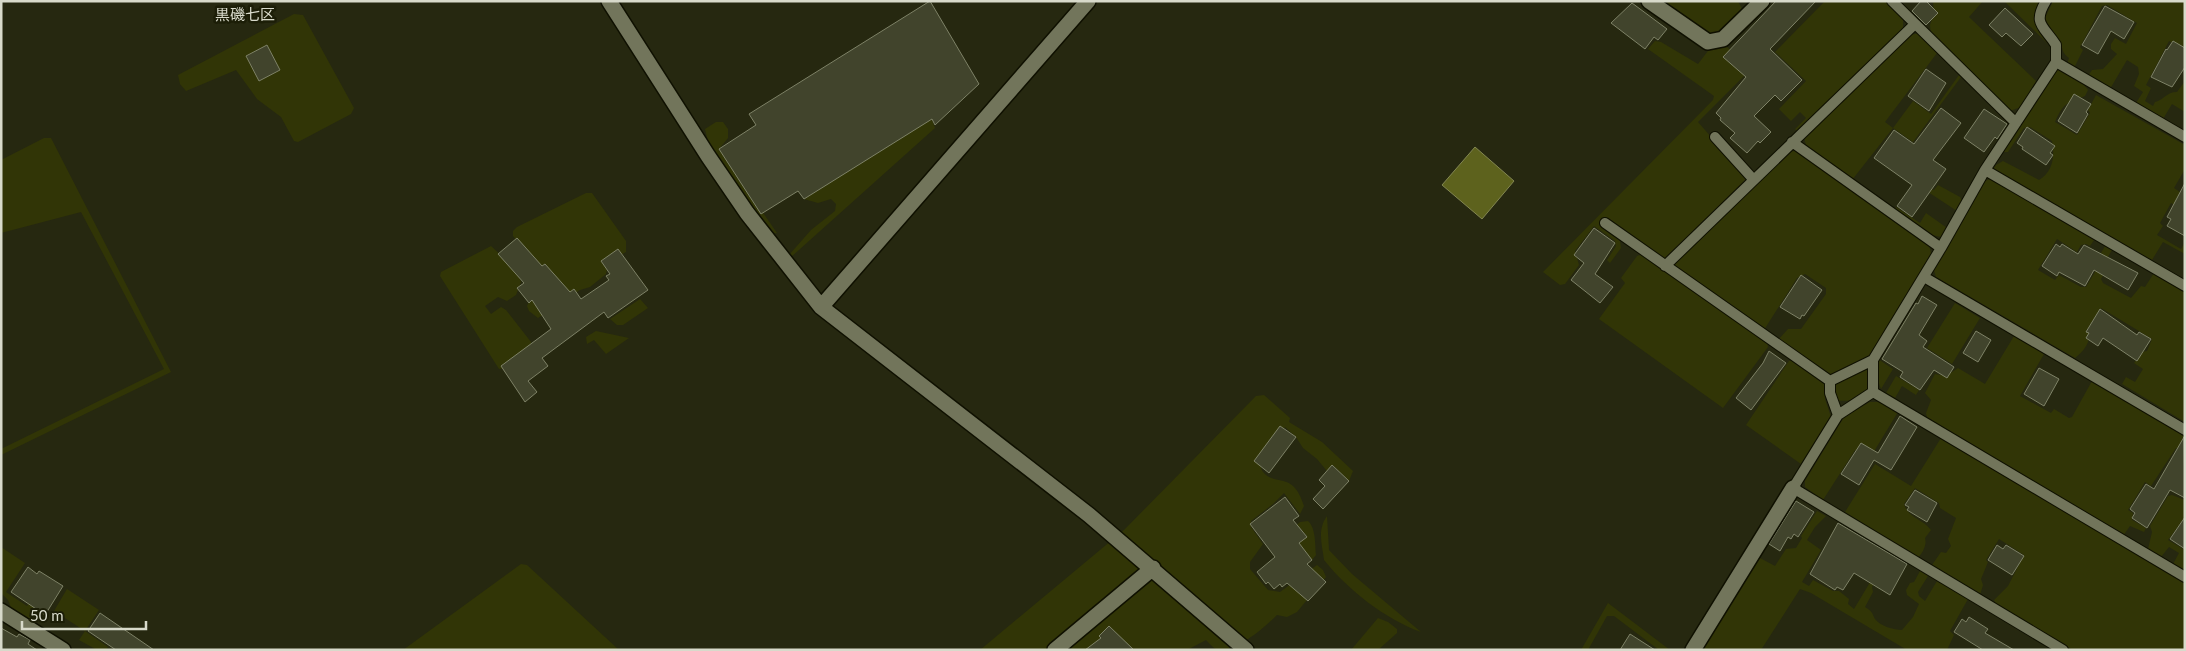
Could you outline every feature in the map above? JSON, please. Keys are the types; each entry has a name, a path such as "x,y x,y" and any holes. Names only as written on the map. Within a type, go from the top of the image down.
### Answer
{"street":[{"path":"609,1 708,156 747,213 821,307 1089,515 1153,568 1246,650"},
{"path":"821,307 1088,1"},
{"path":"1650,1 1708,42 1723,39 1762,1"},
{"path":"1693,650 1793,488"},
{"path":"1055,650 1153,568"},
{"path":"1,611 63,650"}],"lane":[{"path":"1892,1 2016,123"},
{"path":"1873,392 1873,360 1924,277 1985,170 2056,62 2056,45 2041,27 2039,18 2046,1"},
{"path":"1665,266 1915,24"},
{"path":"2056,62 2185,137"},
{"path":"1715,137 1753,179"},
{"path":"1792,142 1941,248"},
{"path":"1985,170 2185,286"},
{"path":"1605,223 1830,381"},
{"path":"1924,277 2185,430"},
{"path":"1830,381 1873,360"},
{"path":"1830,381 1830,393 1838,415"},
{"path":"1873,392 1838,415 1793,488 2063,650"},
{"path":"1873,392 2185,577"}],"shaded area":[{"path":"1662,1 1738,1 1742,9 1722,32 1710,34"},
{"path":"1825,1 1887,1 1903,16 1903,29 1797,131 1795,129 1806,118 1800,112 1791,121 1779,109 1806,81 1775,52"},
{"path":"1933,1 1983,1 1969,17 2036,81 2021,107 2010,111 1931,35 1930,25 1934,13"},
{"path":"2004,1 2042,1 2037,24 2040,33 2048,44"},
{"path":"2053,1 2185,1 2185,49 2169,41 2146,85 2151,88 2145,101 2153,106 2155,102 2173,92 2177,92 2185,81 2185,112 2172,104 2163,119 2136,103 2143,92 2134,86 2139,74 2138,67 2127,60 2110,89 2088,76 2092,70 2103,69 2117,54 2111,49 2111,44 2115,38 2126,44 2137,23 2107,5 2102,6 2080,47 2083,50 2074,68 2067,64 2069,58 2064,53 2059,40 2045,18"},
{"path":"294,14 303,15 354,108 351,114 298,142 294,141 281,117 257,99 236,70 186,91 180,84 178,75"},
{"path":"1919,33 1937,53 1885,122 1893,128 1852,180 1806,145 1804,137 1910,35"},
{"path":"1655,41 1661,42 1698,64 1711,47 1724,44 1751,69 1698,122 1747,178 1664,259 1605,218 1599,225 1620,241 1621,248 1610,263 1607,260 1616,246 1615,241 1594,226 1575,251 1579,265 1565,284 1560,285 1543,272 1713,100 1714,96 1648,49"},
{"path":"2054,68 2064,70 2073,75 2088,90 2085,96 2063,107 2055,122 2077,135 2090,113 2088,110 2096,95 2185,145 2185,169 2174,188 2183,194 2185,210 2171,203 2160,223 2163,226 2157,235 2181,249 2185,242 2185,254 2163,242 2152,260 1993,169 2003,161 2039,180 2047,173 2053,158 2052,141 2030,127 2024,128 2008,152 2004,152 2002,149"},
{"path":"1959,75 1961,77 1913,142 1893,128 1913,101 1931,114"},
{"path":"932,120 935,128 790,258 789,255 811,230 835,211 836,204 831,199 818,203 804,199 917,128 918,124"},
{"path":"716,122 723,122 728,129 728,138 719,149 777,233 770,234 709,145 705,129"},
{"path":"44,138 51,138 171,372 1,455 1,449 164,369 81,212 1,233 1,160"},
{"path":"1475,147 1514,181 1482,219 1442,185"},
{"path":"1797,150 1929,245 1932,257 1870,357 1829,375 1778,340 1788,329 1801,329 1826,294 1826,288 1805,274 1797,278 1764,330 1673,268 1673,264 1786,153"},
{"path":"1990,179 2094,240 2090,246 2086,244 2081,245 2077,252 2057,239 2038,270 2055,280 2059,275 2081,287 2086,287 2104,257 2101,253 2105,246 2112,250 2101,269 2105,272 2101,279 2103,283 2131,298 2141,286 2145,287 2154,273 2185,291 2185,422 2122,384 2126,377 2135,382 2143,369 2134,363 2142,352 2147,351 2152,339 2101,308 2086,331 2089,333 2087,344 2075,358 1936,277 1933,267 1985,181"},
{"path":"1938,185 1960,197 1962,201 1957,211 1925,190 1928,188 1934,190"},
{"path":"586,193 592,193 626,241 626,252 608,263 606,274 590,287 580,290 538,318 529,311 527,306 544,272 513,236 513,231 517,227"},
{"path":"1896,207 1920,223 1926,213 1947,228 1941,237 1932,235 1895,209"},
{"path":"491,246 516,269 521,282 516,295 507,301 498,297 485,306 491,314 501,307 506,310 531,342 532,347 505,368 499,369 440,276 441,272"},
{"path":"1643,254 1767,342 1768,347 1723,408 1599,319 1625,283 1621,278 1637,256"},
{"path":"640,299 648,308 623,325 617,325 610,319"},
{"path":"1955,303 1980,318 1952,364 1927,348"},
{"path":"596,331 629,338 606,354 594,340 587,344 586,337"},
{"path":"2014,336 2044,354 2020,396 2051,413 2054,409 2069,418 2072,417 2092,381 2185,436 2185,447 2182,451 2176,448 2151,486 2145,482 2128,510 2133,513 2132,520 2146,528 2144,532 2130,526 2123,536 1927,417 1926,413 1931,400 1925,393 1935,374 1946,376 1958,368 1985,384"},
{"path":"1878,359 1893,369 1881,389 1876,375"},
{"path":"1793,360 1821,379 1824,384 1825,399 1831,417 1801,464 1746,425 1789,361"},
{"path":"1865,368 1869,372 1869,389 1855,399 1837,400 1834,393 1835,384"},
{"path":"1896,376 1919,390 1916,395 1902,386 1895,398 1886,393"},
{"path":"1264,395 1290,418 1289,422 1322,442 1353,471 1349,481 1333,465 1327,471 1285,427 1259,461 1262,471 1268,476 1289,483 1295,488 1304,506 1300,514 1284,493 1251,521 1251,527 1263,544 1250,562 1250,569 1268,590 1280,592 1317,565 1323,570 1326,577 1297,612 1287,617 1277,615 1242,643 1234,647 1218,650 1206,640 1187,650 980,650 1124,530 1256,396"},
{"path":"1870,402 1881,402 1898,412 1870,458 1855,450 1823,500 1805,487 1805,481 1844,417"},
{"path":"1941,438 2185,582 2185,650 2073,650 1996,604 1994,600 2008,586 2024,555 1999,539 1986,560 1988,562 1981,579 1983,585 1980,595 1932,565 1941,552 1946,553 1951,546 1948,539 1956,518 1940,508 1939,503 1915,488 1904,504 1912,515 1931,530 1925,538 1924,548 1918,558 1845,512 1875,464 1911,486"},
{"path":"2172,495 2185,500 2185,517 2168,540 2185,550 2185,572 2173,564 2179,553 2169,547 2161,557 2148,549 2152,532 2150,526 2168,496"},
{"path":"1817,511 1826,516 1815,527 1807,540 1821,550 1802,582 1809,586 1813,580 1833,591 1839,591 1849,599 1848,604 1854,609 1878,569 1882,570 1872,587 1873,592 1865,607 1880,624 1902,630 1913,617 1919,604 1907,595 1906,590 1910,583 1914,582 1920,571 1928,576 1918,592 1919,596 1925,601 1937,581 1968,599 1950,631 1954,635 1947,650 1907,650 1811,593 1800,589 1761,650 1701,650 1755,560 1760,558 1775,566 1786,549 1796,548 1802,538 1801,536"},
{"path":"1327,516 1329,550 1352,574 1421,632 1394,619 1368,602 1344,582 1324,560 1321,532"},
{"path":"1308,521 1314,532 1316,555 1312,560 1298,544 1307,536 1300,528 1291,535 1290,531 1300,522"},
{"path":"1,547 25,563 6,592 27,606 31,601 48,611 45,616 35,610 28,621 12,610 8,600 1,593"},
{"path":"521,564 527,565 619,650 403,650"},
{"path":"67,589 99,610 85,631 54,611"},
{"path":"1608,603 1670,650 1659,650 1614,616 1607,616 1588,650 1581,650"},
{"path":"1378,618 1388,622 1397,629 1397,633 1378,650 1351,650"},
{"path":"85,631 108,647 106,650 97,650 79,640"}],"building":[{"path":"930,1 979,84 935,125 932,119 804,199 798,191 761,214 719,149 756,125 749,114"},
{"path":"1776,1 1816,1 1770,49 1802,80 1781,101 1775,95 1754,116 1771,132 1760,143 1758,141 1747,153 1730,138 1735,133 1720,120 1721,118 1716,113 1746,77 1723,57"},
{"path":"1921,1 1926,1 1938,13 1926,25 1912,11"},
{"path":"1632,3 1667,29 1658,40 1654,37 1645,49 1611,23"},
{"path":"2105,6 2134,22 2124,39 2111,31 2098,54 2082,45"},
{"path":"2005,8 2033,34 2021,46 2006,33 2002,37 1989,25"},
{"path":"2173,41 2185,48 2185,67 2172,87 2151,77 2166,49"},
{"path":"267,45 280,70 259,81 246,56"},
{"path":"1926,69 1946,83 1929,111 1908,96"},
{"path":"2074,94 2091,104 2086,112 2088,114 2077,133 2058,121"},
{"path":"1941,108 1961,123 1933,160 1946,169 1912,217 1897,206 1912,185 1874,158 1894,130 1914,144"},
{"path":"1984,109 2007,124 1997,139 1995,137 1984,152 1964,138"},
{"path":"2027,127 2055,146 2050,153 2053,155 2046,165 2022,149 2023,147 2017,143"},
{"path":"2185,183 2185,236 2167,226 2171,219 2167,217"},
{"path":"1594,228 1615,243 1595,274 1613,287 1600,303 1571,280 1584,263 1574,255"},
{"path":"517,238 542,266 545,264 570,292 574,289 581,299 609,280 606,276 610,274 601,261 618,249 648,290 608,318 604,312 542,358 548,366 528,381 537,392 525,402 501,366 551,329 532,300 529,303 517,288 524,283 498,254"},
{"path":"2056,244 2060,247 2062,244 2078,254 2084,245 2138,273 2128,290 2094,270 2085,286 2059,272 2057,276 2042,266"},
{"path":"1801,275 1822,290 1800,319 1780,307"},
{"path":"1922,296 1937,305 1919,335 1927,341 1923,347 1954,367 1947,378 1934,370 1920,390 1900,377 1903,372 1882,359"},
{"path":"2100,309 2137,335 2139,332 2151,339 2137,361 2103,338 2098,346 2086,338 2089,333 2086,332"},
{"path":"1976,331 1991,340 1978,362 1963,353"},
{"path":"1769,351 1786,363 1751,410 1736,398 1763,363"},
{"path":"2039,368 2059,379 2044,406 2024,394"},
{"path":"1900,416 1917,427 1891,470 1874,460 1859,485 1841,474 1861,443 1878,453"},
{"path":"1280,426 1296,437 1269,473 1254,461"},
{"path":"2184,437 2185,498 2170,490 2147,528 2132,518 2135,513 2130,509 2146,484 2154,489"},
{"path":"1332,465 1349,481 1323,509 1313,499 1325,486 1319,480"},
{"path":"1915,490 1937,503 1927,522 1907,510 1909,507 1905,505"},
{"path":"1285,497 1299,516 1293,520 1307,537 1299,543 1312,560 1307,564 1326,582 1308,601 1287,583 1282,587 1280,584 1274,589 1268,582 1266,584 1257,572 1275,557 1250,524"},
{"path":"1796,501 1814,512 1798,537 1794,534 1791,539 1788,537 1780,551 1769,544"},
{"path":"2185,517 2185,549 2170,539"},
{"path":"1838,523 1907,564 1890,595 1854,573 1843,590 1837,587 1835,590 1810,574"},
{"path":"1997,545 2003,549 2006,545 2024,556 2012,575 1988,560"},
{"path":"28,567 37,574 39,571 63,586 45,615 11,592"},
{"path":"100,613 154,650 116,650 88,631"},
{"path":"1969,617 1988,629 1985,633 2014,650 1983,650 1954,632 1962,619 1966,622"},
{"path":"1109,626 1134,650 1085,650 1101,638 1099,636"},
{"path":"1,628 17,637 19,634 30,640 28,644 37,650 1,650"},
{"path":"1630,634 1655,650 1620,650"}],"district":[{"name":"黒磯七区","path":"245,15"}]}
